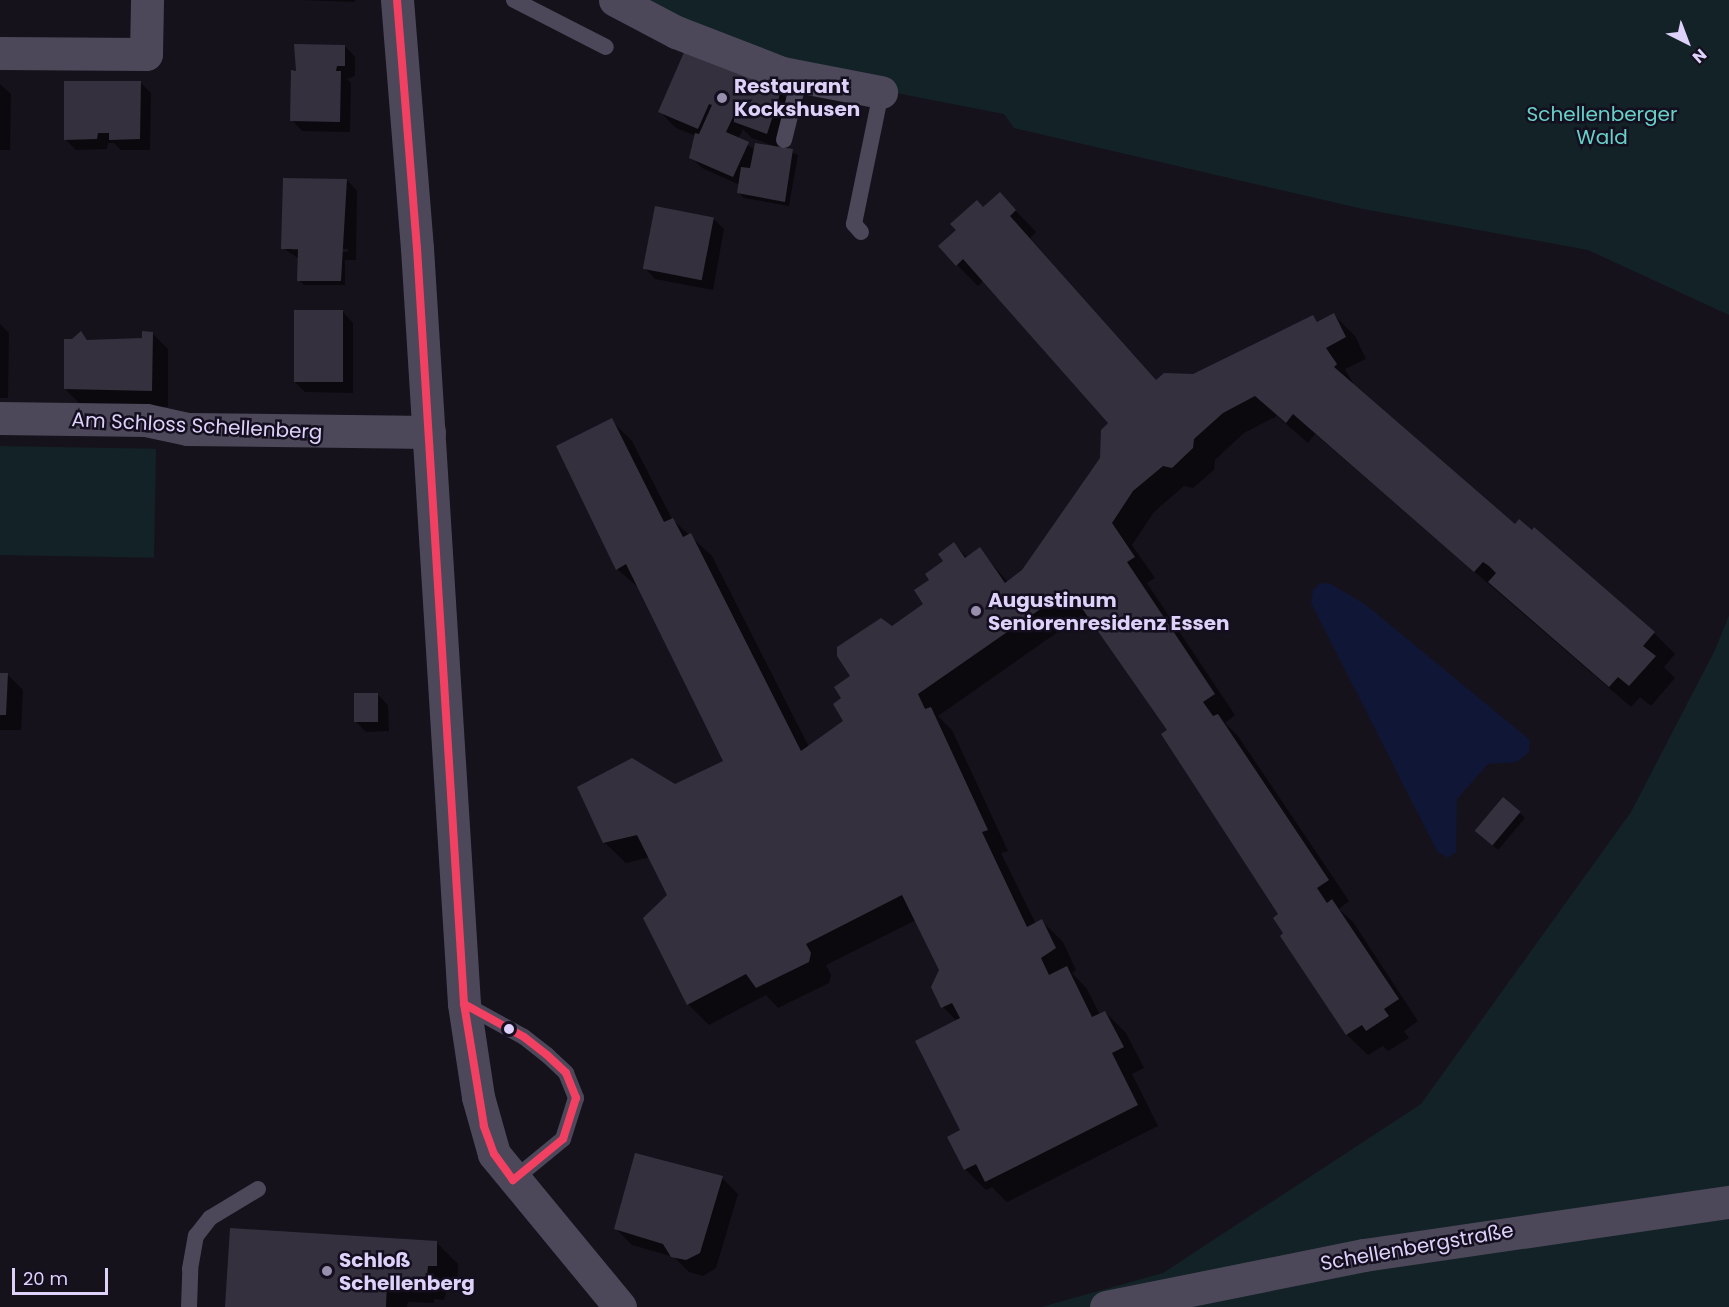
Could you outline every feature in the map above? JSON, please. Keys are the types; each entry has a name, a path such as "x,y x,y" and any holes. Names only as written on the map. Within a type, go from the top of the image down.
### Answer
{"street":[{"path":"0,53 146,54 147,0"},
{"path":"397,0 429,432 464,1004 484,1126 494,1154 513,1180 620,1307"},
{"path":"615,0 676,32 800,76 881,92"},
{"name":"Am Schloss Schellenberg","path":"0,418 146,420 188,429 429,432"},
{"name":"Schellenbergstraße","path":"1107,1307 1364,1255 1729,1202"}],"lane":[{"path":"514,0 606,47"},
{"path":"784,140 800,76"},
{"path":"861,232 854,224 881,92"},
{"path":"464,1004 524,1037 547,1055 566,1073 576,1098 563,1139 513,1180"},
{"path":"189,1307 189,1269 196,1236 210,1218 258,1189"}],"green space":[{"name":"Schellenberger Wald","path":"626,0 1729,0 1729,315 1588,250 1363,209 1014,128 1004,114 783,71"},
{"path":"0,446 156,449 154,558 0,555"},
{"path":"1729,615 1729,1307 1041,1307 1163,1273 1421,1104 1631,812 1715,650"}],"water":[{"path":"1320,583 1331,584 1366,605 1530,740 1529,752 1517,762 1488,764 1457,799 1456,852 1448,858 1437,851 1311,603 1313,590"}],"building":[{"path":"294,44 345,45 345,66 337,66 336,71 341,71 340,122 290,121 291,70 296,71"},
{"name":"Restaurant Kockshusen","path":"685,50 781,91 767,134 734,122 734,115 726,132 749,142 733,177 689,158 695,133 699,134 712,105 709,104 698,129 658,112"},
{"path":"64,81 141,81 140,139 109,140 109,133 98,133 97,139 64,140"},
{"path":"755,143 793,149 785,202 737,193 741,167 750,168"},
{"path":"283,178 347,179 341,281 297,281 298,249 281,249"},
{"name":"Augustinum Seniorenresidenz Essen","path":"1000,192 1016,210 1010,216 1156,380 1164,373 1193,374 1313,315 1317,322 1334,313 1346,337 1326,348 1337,364 1334,367 1515,524 1519,519 1532,530 1534,527 1655,632 1643,646 1656,656 1629,686 1618,677 1609,687 1488,582 1496,573 1489,566 1483,562 1474,572 1293,414 1286,423 1255,396 1223,413 1194,439 1193,448 1172,468 1163,466 1133,491 1112,523 1135,557 1127,562 1215,694 1203,702 1213,716 1218,714 1329,880 1317,888 1327,903 1332,899 1399,999 1384,1009 1389,1016 1366,1031 1362,1025 1346,1035 1280,936 1283,933 1273,918 1278,914 1161,734 1167,730 1074,597 1067,602 1062,594 918,694 925,709 931,707 988,830 982,832 1027,927 1042,919 1056,948 1041,958 1049,975 1067,966 1092,1017 1105,1011 1124,1047 1112,1053 1138,1105 985,1182 976,1164 964,1170 947,1137 960,1130 915,1041 960,1018 952,1003 941,1008 931,987 939,970 902,895 806,944 811,953 809,962 756,988 746,974 687,1005 643,918 667,895 637,835 603,843 577,787 632,758 675,784 723,761 626,564 616,570 556,446 612,418 664,522 673,518 683,537 691,533 801,751 843,721 833,704 841,698 834,687 850,676 837,656 837,647 881,618 892,626 923,604 914,590 929,580 925,574 943,561 938,554 954,542 965,558 980,547 1005,583 1022,570 1100,458 1101,430 1108,423 963,259 956,266 938,246 956,230 950,224 977,200 983,207"},
{"path":"655,206 714,217 702,280 643,269"},
{"path":"294,310 343,310 343,382 294,382"},
{"path":"81,331 87,340 142,338 142,331 153,332 152,391 64,389 64,339 72,339"},
{"path":"0,673 8,673 6,715 0,715"},
{"path":"354,693 378,693 378,722 354,722"},
{"path":"1503,797 1521,812 1492,845 1475,831"},
{"path":"635,1153 723,1176 700,1253 686,1260 671,1257 663,1244 614,1229"},
{"name":"Schloß Schellenberg","path":"230,1228 437,1241 437,1266 428,1266 427,1276 413,1279 413,1283 387,1282 386,1307 225,1307"}],"transit line":[{"path":"397,0 417,248 464,1004"},
{"path":"464,1004 524,1037 547,1055 566,1073 576,1098 563,1139 513,1180 494,1154 484,1126 464,1004"}],"place":[{"name":"Restaurant Kockshusen","path":"722,98"},
{"name":"Augustinum Seniorenresidenz Essen","path":"976,611"},
{"name":"Schloß Schellenberg","path":"327,1271"}]}
